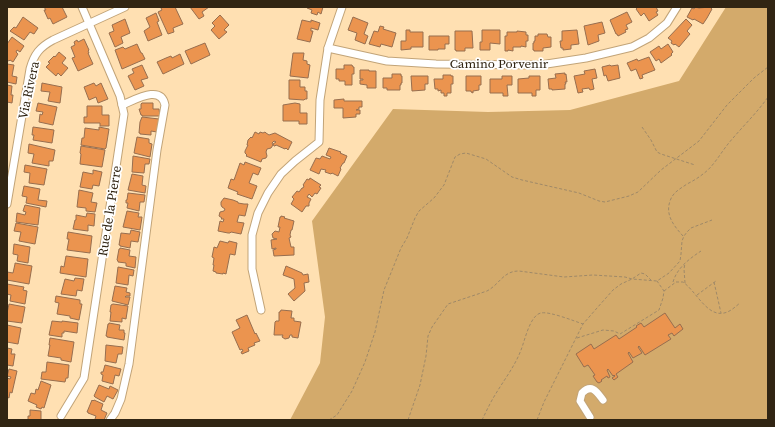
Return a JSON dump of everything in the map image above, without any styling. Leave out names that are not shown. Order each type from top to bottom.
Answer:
[{"type":"street","name":"Rue de la Pierre","points":[[61,416],[84,378],[124,114],[120,96],[82,7]]},
{"type":"street","name":"Via Rivera","points":[[7,204],[30,69],[37,52],[44,45],[125,7]]},
{"type":"street","points":[[261,310],[252,269],[252,235],[258,213],[281,174],[318,142],[320,100],[328,48],[342,7]]},
{"type":"street","name":"Camino Porvenir","points":[[328,48],[387,61],[436,64],[540,65],[586,58],[632,47],[649,38],[667,23],[677,7]]},
{"type":"street","points":[[110,420],[121,399],[129,364],[156,157],[165,106],[164,100],[156,94],[145,96],[122,105]]},
{"type":"street","points":[[590,417],[580,401],[582,393],[588,388],[592,389],[596,391],[603,400]]},
{"type":"path","points":[[329,420],[337,415],[352,391],[366,362],[375,332],[384,290],[415,218],[444,185],[455,157],[460,154],[466,154],[486,158],[512,176],[522,180],[579,193],[599,201],[605,202],[629,196],[638,192],[661,170],[699,141],[727,105],[754,78],[768,67]]},
{"type":"path","points":[[684,236],[671,221],[668,209],[673,194],[678,189],[707,171],[768,97]]},
{"type":"path","points":[[642,127],[652,140],[657,152],[695,165]]},
{"type":"path","points":[[408,420],[420,385],[426,356],[428,336],[432,327],[448,304],[487,291],[507,273],[513,271],[564,277],[593,275],[657,281],[669,274],[680,261],[684,236],[687,232],[691,228],[712,220]]},
{"type":"path","points":[[673,284],[676,274],[685,263],[701,251]]},
{"type":"path","points":[[685,263],[685,284]]},
{"type":"path","points":[[537,420],[544,402],[583,324],[613,290],[621,284],[641,273],[645,274],[652,280]]},
{"type":"path","points":[[576,338],[604,330],[620,334],[659,310],[664,291],[657,281]]},
{"type":"path","points":[[664,291],[676,282],[683,282],[711,312],[721,314],[726,313],[740,303]]},
{"type":"path","points":[[696,295],[715,282],[721,314]]},
{"type":"path","points":[[482,420],[494,396],[520,355],[528,329],[536,315],[544,312],[583,324]]},
{"type":"shaded area","points":[[726,7],[768,7],[768,420],[290,420],[320,363],[325,317],[312,221],[393,109],[488,112],[570,110],[679,81]]},
{"type":"building","points":[[44,7],[62,7],[67,17],[53,24],[50,18],[48,19]]},
{"type":"building","points":[[164,7],[175,7],[183,24],[173,28],[174,32],[168,34],[158,12]]},
{"type":"building","points":[[190,7],[209,7],[202,12],[204,16],[199,19]]},
{"type":"building","points":[[307,7],[323,7],[321,14],[318,12],[317,15],[311,13],[312,10]]},
{"type":"building","points":[[638,7],[656,7],[658,11],[656,12],[658,15],[649,21],[644,13],[641,16],[636,9]]},
{"type":"building","points":[[695,7],[710,7],[712,9],[703,24],[687,17],[692,8],[694,9]]},
{"type":"building","points":[[627,12],[632,22],[626,25],[628,29],[625,30],[626,32],[618,36],[610,20]]},
{"type":"building","points":[[156,13],[159,21],[157,22],[162,35],[148,41],[144,31],[150,27],[146,18]]},
{"type":"building","points":[[220,15],[229,25],[224,30],[227,32],[219,39],[211,30],[215,26],[212,23]]},
{"type":"building","points":[[23,17],[38,28],[34,34],[30,32],[24,40],[10,31],[14,27],[16,28]]},
{"type":"building","points":[[353,17],[368,23],[364,34],[368,36],[365,44],[355,40],[357,33],[348,30]]},
{"type":"building","points":[[125,19],[130,33],[121,37],[123,43],[115,47],[109,33],[114,31],[112,25]]},
{"type":"building","points":[[686,19],[692,25],[687,31],[690,34],[679,47],[671,43],[672,41],[668,38]]},
{"type":"building","points":[[302,20],[311,22],[311,20],[320,23],[318,30],[311,28],[311,31],[313,31],[310,42],[297,39]]},
{"type":"building","points":[[602,22],[605,33],[598,35],[599,41],[588,45],[584,26]]},
{"type":"building","points":[[380,26],[384,27],[383,29],[396,33],[392,47],[381,44],[380,47],[369,44],[374,31],[378,32]]},
{"type":"building","points":[[406,30],[410,30],[410,32],[423,32],[423,47],[411,47],[411,49],[401,50],[401,41],[406,41]]},
{"type":"building","points":[[482,30],[500,30],[500,44],[490,43],[490,50],[480,50]]},
{"type":"building","points":[[577,30],[579,44],[571,45],[571,49],[563,50],[563,48],[561,48],[560,41],[562,41],[562,31]]},
{"type":"building","points":[[455,31],[472,31],[473,48],[465,48],[465,51],[456,51]]},
{"type":"building","points":[[507,32],[526,32],[526,35],[528,35],[526,47],[513,47],[513,51],[505,51],[505,36],[507,36]]},
{"type":"building","points":[[538,34],[547,34],[548,37],[551,37],[551,47],[543,48],[543,51],[533,50],[535,36],[538,36]]},
{"type":"building","points":[[429,36],[449,36],[449,44],[445,44],[445,49],[429,50]]},
{"type":"building","points":[[12,37],[24,46],[20,52],[17,50],[16,52],[18,54],[13,62],[7,60],[7,44]]},
{"type":"building","points":[[84,39],[93,64],[78,71],[72,58],[75,57],[71,47],[75,45],[74,42],[77,40],[78,42]]},
{"type":"building","points":[[205,43],[210,55],[191,64],[185,51]]},
{"type":"building","points":[[137,44],[145,59],[122,69],[115,50],[123,47],[125,49]]},
{"type":"building","points":[[668,44],[673,52],[671,54],[672,55],[661,63],[659,59],[656,61],[650,52],[659,46],[661,49]]},
{"type":"building","points":[[59,52],[66,58],[62,63],[68,68],[61,76],[58,73],[56,76],[46,67],[50,63],[48,62]]},
{"type":"building","points":[[293,53],[304,53],[303,60],[307,61],[307,64],[310,65],[308,78],[290,76]]},
{"type":"building","points":[[180,54],[184,64],[163,74],[157,62]]},
{"type":"building","points":[[649,57],[655,70],[642,75],[643,78],[640,79],[636,69],[631,71],[627,63],[637,59],[638,61]]},
{"type":"building","points":[[7,64],[14,65],[12,76],[17,77],[16,84],[7,82]]},
{"type":"building","points":[[142,65],[148,78],[141,80],[144,86],[135,90],[128,76],[134,73],[132,69]]},
{"type":"building","points":[[344,65],[352,65],[354,67],[354,74],[352,74],[352,85],[345,85],[345,81],[339,81],[339,79],[336,79],[336,69],[344,69]]},
{"type":"building","points":[[618,65],[620,78],[608,81],[606,75],[604,76],[602,67]]},
{"type":"building","points":[[595,69],[597,78],[592,79],[594,89],[582,89],[583,92],[578,93],[574,76],[585,74],[584,71]]},
{"type":"building","points":[[360,70],[376,71],[376,88],[367,88],[367,85],[360,84],[360,80],[363,79],[360,79]]},
{"type":"building","points":[[565,73],[567,82],[565,82],[565,89],[549,89],[548,79],[556,78],[555,74]]},
{"type":"building","points":[[392,74],[401,74],[402,76],[400,90],[387,90],[387,88],[383,88],[383,78],[392,78]]},
{"type":"building","points":[[443,75],[453,76],[451,93],[447,93],[447,96],[444,96],[444,93],[441,93],[441,90],[438,91],[438,89],[435,89],[434,79],[443,79]]},
{"type":"building","points":[[411,76],[428,76],[428,84],[425,84],[425,90],[412,91]]},
{"type":"building","points":[[466,76],[481,76],[481,85],[479,85],[479,90],[473,91],[473,93],[471,91],[466,91]]},
{"type":"building","points":[[502,76],[512,76],[512,85],[507,85],[508,96],[503,96],[503,93],[490,93],[490,79],[502,79]]},
{"type":"building","points":[[529,76],[540,76],[540,90],[536,90],[536,96],[532,96],[532,93],[518,93],[518,79],[529,78]]},
{"type":"building","points":[[289,80],[300,80],[300,87],[305,87],[305,91],[307,91],[307,99],[289,99]]},
{"type":"building","points":[[42,83],[62,87],[60,103],[48,101],[50,92],[41,91]]},
{"type":"building","points":[[94,83],[96,86],[101,83],[108,99],[98,103],[96,97],[89,100],[84,87]]},
{"type":"building","points":[[7,85],[12,86],[12,103],[7,102]]},
{"type":"building","points":[[344,99],[344,101],[362,101],[362,107],[359,107],[359,109],[356,110],[360,110],[360,114],[356,114],[356,117],[343,118],[343,108],[334,108],[334,100]]},
{"type":"building","points":[[38,103],[57,107],[53,125],[39,122],[40,114],[42,115],[43,112],[36,111]]},
{"type":"building","points":[[142,103],[153,103],[153,109],[159,109],[160,116],[142,116],[139,109],[141,109]]},
{"type":"building","points":[[295,103],[300,104],[300,113],[307,113],[307,124],[299,124],[299,121],[283,121],[283,105]]},
{"type":"building","points":[[87,106],[102,106],[102,115],[109,115],[109,126],[100,126],[100,123],[84,123],[84,117],[87,117]]},
{"type":"building","points":[[142,117],[159,119],[157,132],[151,131],[151,135],[139,133]]},
{"type":"building","points":[[33,127],[54,130],[52,143],[33,140]]},
{"type":"building","points":[[99,127],[109,129],[105,149],[81,145],[82,138],[84,138],[85,128],[99,130]]},
{"type":"building","points":[[255,132],[259,134],[260,132],[265,132],[269,135],[275,133],[292,142],[288,150],[276,145],[274,146],[273,144],[276,142],[274,141],[271,148],[267,149],[266,158],[262,159],[261,162],[246,156],[247,155],[245,153],[248,140],[251,137],[252,138]]},
{"type":"building","points":[[137,137],[149,139],[149,143],[152,144],[150,157],[134,153]]},
{"type":"building","points":[[29,144],[55,150],[53,161],[49,161],[49,166],[32,163],[34,154],[28,153]]},
{"type":"building","points":[[81,146],[105,150],[102,167],[80,164]]},
{"type":"building","points":[[329,148],[341,152],[340,153],[347,156],[340,168],[341,169],[338,176],[325,172],[326,170],[321,169],[319,174],[310,170],[316,158],[320,159],[322,156],[330,159],[331,157],[326,155]]},
{"type":"building","points":[[133,156],[150,159],[149,164],[145,164],[144,173],[132,172]]},
{"type":"building","points":[[245,162],[261,168],[258,175],[253,173],[249,183],[257,186],[252,199],[237,194],[238,192],[228,188],[231,179],[234,180],[240,163],[244,165]]},
{"type":"building","points":[[25,165],[47,169],[44,185],[29,183],[30,173],[24,172]]},
{"type":"building","points":[[93,170],[102,172],[99,186],[93,185],[92,189],[80,187],[83,172],[93,174]]},
{"type":"building","points":[[132,174],[143,176],[142,185],[146,186],[145,193],[128,190]]},
{"type":"building","points":[[310,178],[321,185],[319,187],[321,188],[317,194],[315,193],[312,197],[309,194],[307,197],[311,199],[309,206],[306,206],[302,212],[291,204],[294,199],[292,197],[297,191],[299,192],[303,188],[303,185],[307,179],[309,180]]},
{"type":"building","points":[[24,186],[40,189],[38,200],[47,201],[46,207],[26,203],[27,197],[22,196]]},
{"type":"building","points":[[79,190],[93,193],[91,202],[97,203],[95,212],[86,211],[86,208],[77,207]]},
{"type":"building","points":[[128,193],[145,195],[144,202],[140,202],[139,211],[127,208],[128,203],[126,203],[126,200]]},
{"type":"building","points":[[224,198],[238,203],[248,204],[245,216],[239,215],[237,222],[244,223],[241,234],[218,231],[220,221],[223,222],[224,219],[221,219],[222,218],[219,216],[220,212],[224,211],[225,209],[221,205]]},
{"type":"building","points":[[25,205],[40,208],[38,225],[16,222],[17,213],[25,215],[26,212],[23,211]]},
{"type":"building","points":[[127,211],[139,213],[138,217],[142,217],[140,230],[123,227]]},
{"type":"building","points":[[87,213],[95,214],[94,226],[88,225],[88,231],[73,229],[76,215],[86,217]]},
{"type":"building","points":[[281,216],[294,221],[290,235],[291,237],[289,238],[291,247],[294,247],[294,255],[274,256],[273,250],[276,248],[272,249],[271,240],[277,239],[273,238],[272,234],[275,231],[279,232],[280,227],[278,227]]},
{"type":"building","points":[[16,223],[38,227],[35,244],[19,241],[21,232],[14,231]]},
{"type":"building","points":[[131,230],[140,232],[138,242],[131,241],[130,248],[120,246],[121,233],[130,234]]},
{"type":"building","points":[[68,232],[92,236],[90,253],[67,250],[69,239],[67,239]]},
{"type":"building","points":[[220,241],[237,243],[235,255],[230,254],[226,274],[216,273],[213,271],[214,258],[212,257],[214,247],[217,248]]},
{"type":"building","points":[[14,244],[30,247],[28,263],[17,261],[18,255],[13,254]]},
{"type":"building","points":[[120,248],[130,250],[129,256],[136,257],[135,268],[126,266],[126,263],[118,262],[117,260]]},
{"type":"building","points":[[66,256],[88,259],[86,277],[60,273],[61,266],[64,267]]},
{"type":"building","points":[[15,263],[32,266],[29,284],[7,280],[7,272],[13,273]]},
{"type":"building","points":[[286,266],[302,273],[303,275],[308,274],[309,282],[304,283],[305,291],[294,301],[288,294],[295,288],[294,279],[283,275]]},
{"type":"building","points":[[118,267],[134,270],[133,276],[129,275],[128,285],[116,283]]},
{"type":"building","points":[[75,278],[84,279],[82,291],[77,290],[76,296],[61,294],[65,279],[74,281]]},
{"type":"building","points":[[7,284],[24,287],[23,290],[27,291],[25,304],[10,301],[11,295],[7,294]]},
{"type":"building","points":[[115,286],[127,288],[126,292],[130,293],[130,296],[125,297],[130,297],[128,305],[112,301]]},
{"type":"building","points":[[56,296],[80,300],[80,304],[82,304],[79,320],[70,318],[70,316],[57,314],[59,303],[55,302]]},
{"type":"building","points":[[9,304],[25,307],[22,323],[7,321]]},
{"type":"building","points":[[111,305],[128,306],[126,319],[122,318],[122,322],[110,321]]},
{"type":"building","points":[[281,310],[292,311],[291,318],[294,318],[294,321],[301,322],[298,338],[290,335],[289,338],[285,339],[282,337],[283,335],[274,335],[275,322],[279,321],[279,312]]},
{"type":"building","points":[[665,313],[675,328],[680,324],[683,329],[674,336],[672,333],[668,335],[671,339],[645,355],[639,346],[638,347],[642,353],[633,358],[629,352],[628,353],[633,362],[616,374],[618,377],[614,380],[612,378],[615,376],[613,376],[608,369],[607,370],[610,377],[608,378],[607,376],[599,383],[597,382],[593,376],[595,375],[588,365],[584,367],[576,354],[591,344],[594,349],[616,335],[619,339],[641,323],[644,327]]},
{"type":"building","points":[[247,315],[255,334],[256,333],[260,341],[254,343],[255,345],[248,348],[249,351],[242,354],[241,352],[243,351],[242,349],[240,350],[232,332],[240,328],[236,320]]},
{"type":"building","points":[[52,321],[78,323],[77,333],[64,331],[64,333],[62,333],[62,337],[49,335]]},
{"type":"building","points":[[109,323],[120,325],[119,330],[124,330],[125,333],[124,340],[106,336]]},
{"type":"building","points":[[7,325],[21,328],[18,344],[7,342]]},
{"type":"building","points":[[50,338],[74,342],[71,362],[61,360],[61,358],[48,356]]},
{"type":"building","points":[[106,345],[123,347],[122,354],[118,354],[116,363],[105,361]]},
{"type":"building","points":[[7,348],[12,349],[11,354],[15,354],[13,366],[7,365]]},
{"type":"building","points":[[47,362],[69,365],[68,378],[66,378],[65,382],[41,379],[42,372],[46,372]]},
{"type":"building","points":[[105,365],[121,369],[119,376],[115,375],[113,384],[102,381],[103,375],[101,372],[103,372]]},
{"type":"building","points":[[9,369],[17,371],[12,393],[10,392],[9,398],[7,397],[7,378],[10,379],[11,377],[7,376]]},
{"type":"building","points":[[41,381],[51,385],[44,408],[42,407],[41,409],[36,407],[37,405],[28,401],[31,393],[35,394],[36,389],[38,390]]},
{"type":"building","points":[[99,385],[109,389],[110,386],[118,390],[113,399],[107,396],[104,402],[94,396]]},
{"type":"building","points":[[92,400],[103,404],[101,410],[107,413],[104,420],[96,420],[96,416],[87,412]]},
{"type":"building","points":[[30,410],[41,411],[41,420],[28,420]]}]
